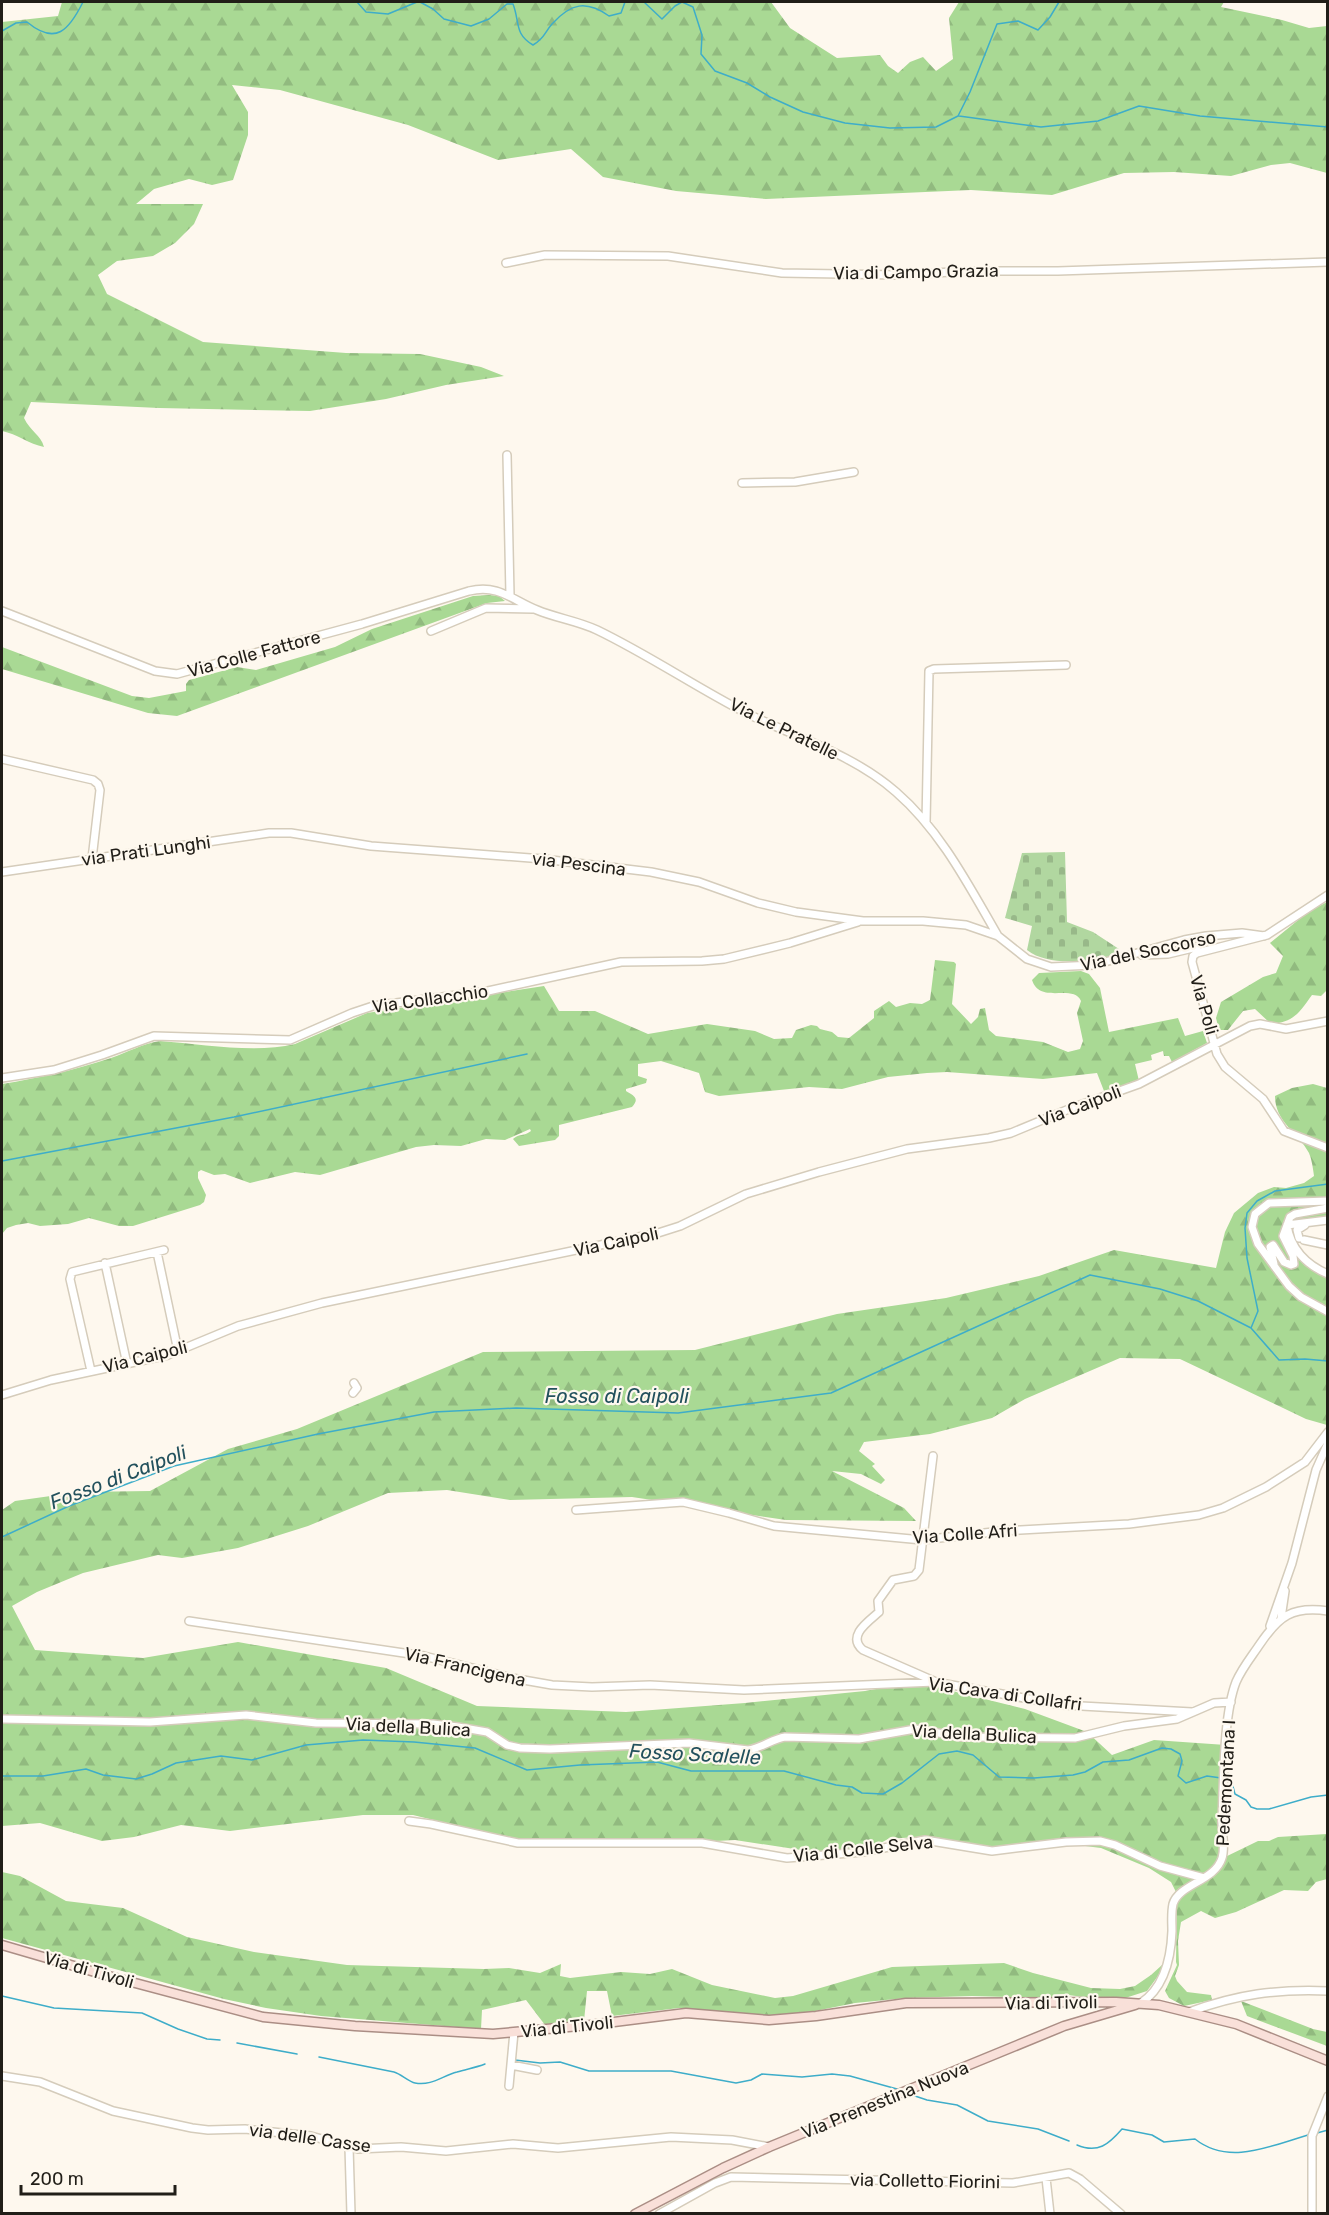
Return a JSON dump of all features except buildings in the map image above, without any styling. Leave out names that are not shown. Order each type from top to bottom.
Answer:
[{"type":"main road","name":"Via di Tivoli","points":[[2,1945],[263,2017],[355,2026],[475,2034],[580,2026],[689,2013],[770,2020],[911,2003],[1078,2001],[1141,2003],[1159,2005],[1255,2030],[1328,2061]]},
{"type":"main road","name":"Via Prenestina Nuova","points":[[635,2214],[706,2176],[769,2147],[1064,2026],[1141,2003]]},
{"type":"street","name":"Via di Campo Grazia","points":[[506,263],[545,255],[668,256],[782,273],[908,274],[1328,262]]},
{"type":"street","points":[[507,454],[510,595]]},
{"type":"street","points":[[742,483],[795,482],[854,472]]},
{"type":"street","name":"Via Colle Fattore","points":[[2,611],[155,671],[177,674],[362,624],[471,590],[490,590],[510,595]]},
{"type":"street","name":"Via Le Pratelle","points":[[510,595],[535,609],[595,629],[748,713],[842,757],[891,787],[926,823],[963,876],[998,936]]},
{"type":"street","points":[[430,631],[486,608],[535,609]]},
{"type":"street","points":[[926,823],[929,671],[1066,664]]},
{"type":"street","points":[[2,759],[93,780],[98,784],[100,790],[92,859]]},
{"type":"street","name":"via Prati Lunghi","points":[[2,872],[269,833],[291,833]]},
{"type":"street","name":"via Pescina","points":[[291,833],[388,848],[536,859],[657,873],[699,882],[773,907],[863,921]]},
{"type":"street","name":"Via Poli","points":[[1328,895],[1263,936],[1198,952],[1193,956],[1192,962],[1217,1056],[1222,1064],[1259,1094],[1283,1129],[1328,1148]]},
{"type":"street","name":"Via del Soccorso","points":[[863,921],[916,921],[961,925],[998,936],[1024,957],[1048,967],[1085,967],[1199,937],[1237,933],[1263,936]]},
{"type":"street","name":"Via Collacchio","points":[[2,1078],[41,1072],[80,1062],[149,1036],[288,1040],[373,1006],[488,991],[621,962],[707,961],[728,958],[790,943],[863,921]]},
{"type":"street","points":[[1133,955],[1167,954],[1193,948],[1198,952]]},
{"type":"street","name":"Via Caipoli","points":[[2,1395],[45,1382],[178,1351],[238,1326],[322,1303],[658,1233],[680,1226],[752,1192],[898,1151],[1005,1135],[1139,1084],[1254,1024],[1286,1029],[1328,1021]]},
{"type":"street","points":[[1328,1200],[1273,1202],[1258,1210],[1252,1220],[1252,1231],[1258,1244],[1294,1292],[1328,1312]]},
{"type":"street","points":[[1274,1266],[1270,1247],[1274,1245],[1284,1262],[1294,1264],[1293,1256],[1283,1236],[1288,1218],[1293,1214],[1328,1208]]},
{"type":"street","points":[[1287,1225],[1324,1220]]},
{"type":"street","points":[[1324,1220],[1319,1224],[1300,1227],[1297,1232],[1301,1239],[1328,1245]]},
{"type":"street","points":[[1287,1225],[1293,1245],[1299,1253],[1314,1267],[1328,1274]]},
{"type":"street","points":[[91,1371],[70,1279],[72,1272],[105,1263],[160,1251],[178,1351]]},
{"type":"street","points":[[105,1263],[127,1364]]},
{"type":"street","points":[[353,1393],[357,1388],[354,1383]]},
{"type":"street","name":"Via Colle Afri","points":[[576,1510],[681,1502],[774,1526],[922,1540],[1002,1531],[1129,1524],[1207,1514],[1266,1487],[1305,1462],[1328,1432]]},
{"type":"street","points":[[1278,1615],[1316,1470],[1328,1443]]},
{"type":"street","points":[[933,1456],[918,1572],[912,1577],[898,1578],[892,1582],[878,1601],[879,1612],[861,1628],[857,1640],[863,1650],[935,1682]]},
{"type":"street","points":[[1278,1615],[1284,1601],[1287,1580]]},
{"type":"street","points":[[1284,1601],[1298,1611]]},
{"type":"street","points":[[1278,1615],[1298,1611],[1328,1611]]},
{"type":"street","name":"Pedemontana I","points":[[1141,2003],[1154,1991],[1168,1966],[1175,1899],[1215,1869],[1222,1859],[1223,1803],[1231,1702],[1240,1674],[1278,1615]]},
{"type":"street","name":"Via Francigena","points":[[189,1621],[430,1657],[512,1678],[548,1684],[592,1687],[650,1685],[744,1690]]},
{"type":"street","name":"Via Cava di Collafri","points":[[744,1690],[935,1682],[1070,1705],[1195,1712]]},
{"type":"street","name":"Via della Bulica","points":[[2,1719],[150,1722],[246,1715],[316,1723],[433,1724],[458,1727],[484,1731],[507,1745],[520,1748],[550,1749],[689,1743],[748,1750],[785,1737],[859,1739],[913,1729],[962,1737],[1075,1738],[1124,1726],[1172,1720],[1217,1702],[1231,1702]]},
{"type":"street","name":"Via di Colle Selva","points":[[409,1821],[518,1843],[702,1843],[787,1857],[868,1852],[925,1840],[992,1851],[1066,1842],[1100,1841],[1115,1845],[1160,1866],[1204,1878]]},
{"type":"street","points":[[1188,2013],[1223,2000],[1269,1991],[1296,1989],[1328,1991]]},
{"type":"street","points":[[509,2086],[514,2032]]},
{"type":"street","points":[[511,2065],[537,2070]]},
{"type":"street","name":"via delle Casse","points":[[2,2076],[40,2082],[113,2111],[192,2128],[245,2129],[311,2136],[349,2147],[401,2147],[446,2151],[513,2144],[558,2148],[667,2137],[728,2140],[769,2147]]},
{"type":"street","points":[[1312,2214],[1312,2136],[1328,2096]]},
{"type":"street","points":[[349,2147],[351,2214]]},
{"type":"street","name":"via Colletto Fiorini","points":[[659,2214],[727,2178],[741,2176],[1013,2183],[1066,2174],[1074,2175],[1121,2214]]},
{"type":"street","points":[[1046,2178],[1050,2214]]},
{"type":"green space","points":[[62,2],[771,2],[790,28],[837,58],[880,55],[888,66],[898,73],[910,62],[923,57],[936,71],[953,59],[949,18],[959,2],[1224,2],[1221,7],[1309,28],[1327,26],[1327,173],[1290,163],[1271,165],[1231,176],[1174,172],[1124,173],[1052,195],[971,190],[766,199],[676,191],[603,177],[571,149],[498,160],[408,125],[280,90],[232,85],[248,112],[248,135],[233,180],[212,185],[189,179],[154,189],[136,204],[203,204],[194,224],[175,243],[153,256],[117,261],[98,275],[107,294],[203,342],[346,353],[420,354],[481,367],[504,376],[310,411],[159,408],[31,402],[24,418],[44,447],[2,431],[2,22],[58,16]]},
{"type":"green space","points":[[473,596],[499,596],[505,601],[487,603],[177,716],[148,713],[2,669],[2,647],[132,696],[149,698],[186,691],[186,684],[189,680],[237,667],[256,670],[335,647],[372,629]]},
{"type":"green space","points":[[1065,852],[1067,922],[1093,932],[1119,949],[1116,956],[1058,961],[1036,956],[1027,950],[1032,926],[1005,918],[1022,853]]},
{"type":"green space","points":[[1327,902],[1327,990],[1321,996],[1312,995],[1291,1019],[1271,1024],[1255,1009],[1243,1011],[1228,1030],[1219,1030],[1216,1018],[1221,1002],[1263,977],[1276,973],[1283,956],[1270,943],[1308,912]]},
{"type":"green space","points":[[935,960],[956,964],[952,1004],[971,1024],[978,1017],[980,1009],[985,1008],[989,1030],[996,1036],[1043,1042],[1068,1052],[1080,1049],[1083,1041],[1077,1013],[1081,1001],[1077,996],[1071,994],[1042,991],[1032,980],[1039,973],[1081,971],[1089,974],[1100,988],[1109,1032],[1178,1018],[1185,1036],[1203,1031],[1207,1043],[1172,1062],[1169,1056],[1164,1056],[1163,1051],[1151,1055],[1152,1060],[1135,1064],[1139,1081],[1104,1091],[1097,1073],[1043,1079],[947,1072],[888,1077],[842,1089],[809,1087],[719,1096],[705,1092],[699,1073],[661,1061],[638,1064],[638,1076],[647,1079],[646,1083],[626,1089],[636,1099],[632,1107],[559,1125],[559,1136],[555,1140],[519,1146],[513,1139],[529,1133],[530,1129],[505,1140],[486,1139],[461,1146],[416,1147],[320,1175],[295,1172],[250,1183],[225,1174],[214,1175],[201,1170],[198,1172],[198,1178],[206,1195],[204,1202],[200,1205],[133,1226],[119,1226],[89,1218],[68,1224],[16,1225],[7,1228],[2,1234],[2,1084],[84,1066],[160,1041],[246,1048],[279,1047],[295,1044],[367,1013],[544,986],[559,1011],[595,1011],[648,1034],[707,1024],[755,1031],[774,1039],[792,1038],[796,1030],[811,1025],[832,1032],[838,1037],[849,1038],[874,1018],[874,1011],[889,1001],[896,1007],[910,1003],[922,1004],[930,1000]]},
{"type":"green space","points":[[1313,1084],[1327,1088],[1327,1217],[1287,1226],[1293,1245],[1327,1274],[1327,1425],[1306,1419],[1180,1359],[1120,1358],[1025,1399],[992,1418],[930,1434],[864,1442],[859,1451],[875,1464],[872,1466],[885,1480],[881,1484],[861,1474],[832,1471],[904,1508],[916,1521],[786,1520],[632,1497],[510,1500],[447,1490],[388,1493],[308,1526],[238,1548],[182,1558],[158,1555],[83,1573],[37,1592],[12,1606],[35,1650],[143,1658],[238,1642],[386,1668],[477,1706],[626,1712],[865,1691],[916,1682],[1025,1709],[1087,1732],[1112,1755],[1154,1740],[1226,1745],[1221,1859],[1258,1841],[1269,1841],[1278,1837],[1327,1834],[1327,1879],[1316,1882],[1308,1891],[1284,1890],[1236,1912],[1215,1918],[1201,1911],[1181,1922],[1178,1941],[1179,1965],[1175,1976],[1187,1992],[1211,1995],[1212,2000],[1184,2006],[1169,1998],[1165,1991],[1177,1965],[1177,1894],[1171,1882],[1149,1868],[1101,1848],[1077,1845],[1004,1851],[930,1836],[888,1839],[853,1858],[735,1840],[648,1848],[486,1837],[454,1825],[413,1815],[363,1815],[230,1831],[181,1825],[134,1837],[102,1841],[40,1823],[2,1826],[2,1510],[15,1501],[79,1492],[150,1491],[228,1449],[297,1429],[483,1352],[695,1350],[837,1314],[946,1298],[1039,1276],[1114,1250],[1216,1268],[1225,1232],[1234,1213],[1258,1193],[1274,1187],[1286,1188],[1304,1183],[1314,1176],[1309,1153],[1283,1120],[1276,1105],[1275,1096],[1292,1088]]},
{"type":"green space","points":[[2,1872],[20,1876],[66,1901],[123,1908],[187,1937],[254,1952],[347,1965],[509,1968],[540,1973],[561,1964],[560,1976],[570,1978],[621,1972],[650,1974],[672,1969],[712,1985],[775,1998],[793,1996],[892,1967],[1004,1963],[1091,1988],[1120,1989],[1135,1986],[1162,1965],[1166,1965],[1147,1991],[1119,2000],[1068,1995],[1049,1998],[972,1996],[906,1998],[855,2003],[795,2015],[765,2016],[679,2008],[612,2016],[607,1991],[587,1991],[584,2021],[545,2025],[526,2000],[482,2010],[481,2029],[321,2016],[266,2008],[224,1999],[2,1938]]},
{"type":"green space","points":[[1241,2001],[1313,2029],[1327,2032],[1327,2046],[1247,2016]]},
{"type":"waterway","points":[[2,31],[16,23],[27,22],[46,33],[61,32],[67,27],[83,2]]},
{"type":"waterway","points":[[357,2],[366,12],[388,14],[417,2]]},
{"type":"waterway","points":[[420,2],[433,9],[444,19],[471,26],[489,19],[507,4],[513,4],[520,32],[533,45],[542,38],[559,17],[572,8],[586,6],[609,16],[621,13],[625,2]]},
{"type":"waterway","points":[[644,2],[662,19],[682,2],[693,7],[702,35],[701,54],[715,71],[747,83],[770,97],[803,112],[845,123],[890,128],[936,127],[958,116],[997,24],[1018,21],[1038,30],[1050,17],[1059,2]]},
{"type":"waterway","points":[[959,116],[1041,127],[1098,121],[1139,106],[1200,116],[1328,127]]},
{"type":"waterway","points":[[2,1161],[234,1117],[527,1054]]},
{"type":"waterway","name":"Fosso di Caipoli","points":[[2,1537],[69,1506],[174,1466],[318,1434],[434,1412],[516,1408],[678,1413],[831,1393],[1090,1275],[1160,1289],[1198,1301],[1251,1328],[1258,1311],[1247,1258],[1245,1228],[1247,1213],[1257,1201],[1275,1191],[1328,1184]]},
{"type":"waterway","name":"Fosso di Caipoli","points":[[1251,1328],[1279,1360],[1328,1361]]},
{"type":"waterway","name":"Fosso Scalelle","points":[[2,1776],[43,1776],[86,1769],[103,1775],[136,1779],[176,1763],[221,1756],[252,1760],[306,1745],[363,1740],[475,1748],[527,1770],[657,1762],[691,1771],[784,1771],[852,1787],[862,1793],[883,1794],[902,1783],[939,1754],[957,1751],[973,1755],[999,1777],[1034,1778],[1073,1775],[1085,1772],[1103,1762],[1129,1760],[1162,1748],[1171,1749],[1180,1754],[1182,1761],[1178,1776],[1186,1783],[1207,1776],[1221,1778]]},
{"type":"waterway","name":"Fosso Scalelle","points":[[1225,1780],[1232,1783],[1235,1794],[1257,1809],[1269,1809],[1311,1797],[1328,1795]]},
{"type":"waterway","points":[[2,1996],[54,2008],[142,2013],[178,2029],[207,2039],[220,2040]]},
{"type":"waterway","points":[[237,2043],[297,2054]]},
{"type":"waterway","points":[[319,2057],[394,2072],[421,2084],[485,2064]]},
{"type":"waterway","points":[[515,2060],[540,2063],[560,2062],[589,2071],[671,2071],[736,2083],[751,2080],[762,2074],[802,2077],[832,2074],[850,2076],[897,2089]]},
{"type":"waterway","points":[[909,2094],[927,2100],[957,2105],[988,2121],[1038,2129],[1069,2141]]},
{"type":"waterway","points":[[1077,2145],[1084,2148],[1097,2148],[1108,2143],[1122,2129],[1152,2135],[1164,2142],[1195,2139],[1208,2147],[1236,2152],[1265,2148],[1308,2135]]},
{"type":"waterway","points":[[1317,2133],[1328,2130]]}]
